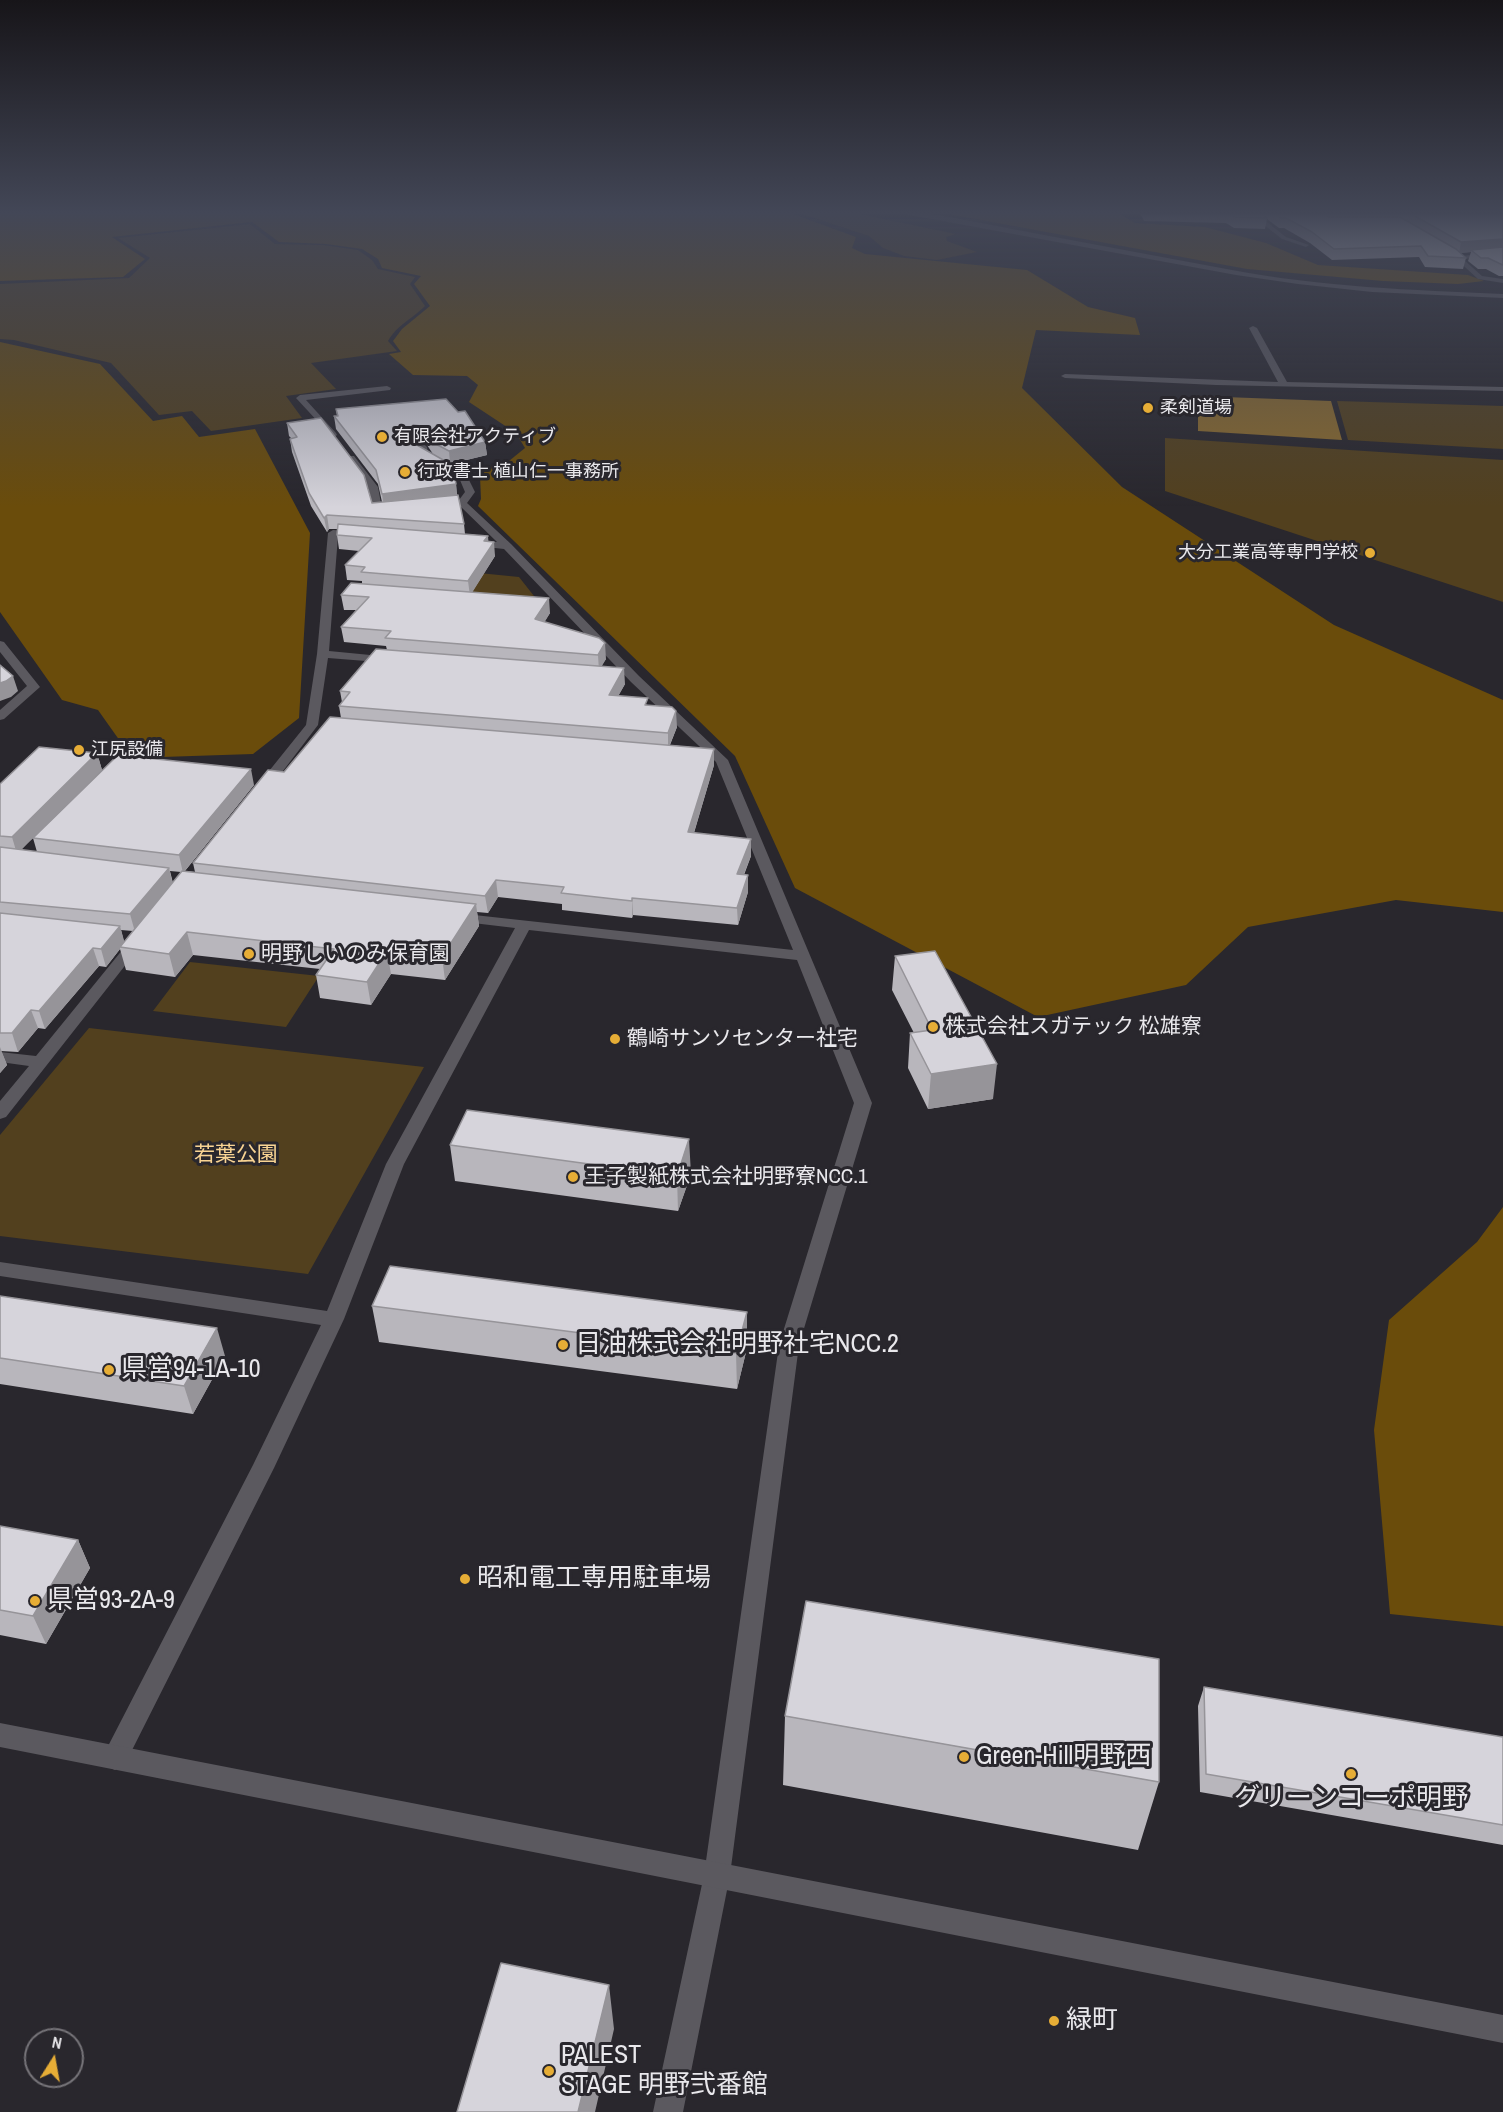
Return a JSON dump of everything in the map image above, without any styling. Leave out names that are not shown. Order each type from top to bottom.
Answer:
[{"type":"street","points":[[1253,328],[1283,383]]},
{"type":"street","points":[[1065,376],[1503,388]]},
{"type":"street","points":[[338,441],[300,398],[387,388]]},
{"type":"street","points":[[418,442],[429,461],[458,474],[469,484],[470,492],[462,502],[430,506]]},
{"type":"street","points":[[345,450],[373,487],[378,513],[399,510]]},
{"type":"street","points":[[462,502],[507,546],[560,608],[722,760],[863,1103],[789,1345],[717,1875],[668,2112]]},
{"type":"street","points":[[254,798],[318,726],[323,654],[335,590],[333,533],[379,536]]},
{"type":"street","points":[[460,542],[507,546]]},
{"type":"street","points":[[0,644],[34,687],[0,716]]},
{"type":"street","points":[[323,654],[404,661]]},
{"type":"street","points":[[612,677],[635,679]]},
{"type":"street","points":[[698,758],[722,760]]},
{"type":"street","points":[[442,915],[802,956]]},
{"type":"street","points":[[115,1758],[263,1468],[334,1319],[394,1164],[524,925]]},
{"type":"street","points":[[0,1113],[143,935],[116,937]]},
{"type":"street","points":[[0,1057],[41,1062]]},
{"type":"street","points":[[0,1269],[334,1319]]},
{"type":"street","points":[[0,1735],[1503,2029]]},
{"type":"green space","points":[[0,310],[421,310],[400,326],[388,341],[397,351],[311,363],[336,389],[286,396],[302,418],[211,431],[192,411],[159,415],[111,363],[14,340],[0,339]]},
{"type":"green space","points":[[1337,401],[1503,406],[1503,449],[1348,440]]},
{"type":"green space","points":[[1165,438],[1503,460],[1503,602],[1165,491]]},
{"type":"green space","points":[[479,573],[519,577],[534,596],[530,603],[461,596]]},
{"type":"green space","points":[[190,962],[319,976],[286,1027],[153,1011]]},
{"type":"green space","name":"若葉公園","points":[[89,1028],[424,1067],[308,1274],[0,1236],[0,1135]]},
{"type":"shaded area","points":[[426,310],[1099,310],[1135,318],[1140,335],[1036,330],[1022,388],[1122,487],[1334,625],[1503,700],[1503,912],[1396,900],[1248,927],[1186,985],[1038,1017],[795,888],[735,756],[478,506],[481,499],[480,476],[493,465],[509,461],[525,448],[516,433],[469,402],[478,385],[467,376],[413,375],[389,354],[401,352],[393,341],[402,329]]},
{"type":"shaded area","points":[[0,342],[100,364],[153,421],[182,416],[199,437],[255,429],[310,533],[299,718],[253,754],[132,758],[98,710],[62,700],[0,612]]},
{"type":"shaded area","points":[[1198,396],[1331,401],[1342,440],[1198,431]]},
{"type":"shaded area","points":[[1503,1207],[1503,1626],[1390,1614],[1374,1430],[1389,1320],[1477,1242]]},
{"type":"building","points":[[446,399],[458,412],[465,411],[485,442],[449,451],[432,442],[421,426],[413,425],[411,430],[417,445],[452,465],[456,484],[382,494],[376,470],[334,416],[338,416],[336,409]]},
{"type":"building","points":[[321,418],[364,475],[372,503],[458,495],[464,524],[327,515],[324,518],[309,493],[290,439],[297,437],[287,423]]},
{"type":"building","points":[[338,524],[488,536],[484,541],[494,542],[468,581],[361,572],[365,567],[345,565],[372,538],[337,535]]},
{"type":"building","points":[[351,583],[549,598],[535,619],[599,638],[605,643],[598,655],[385,638],[391,631],[341,627],[369,597],[341,595]]},
{"type":"building","points":[[376,649],[624,668],[609,695],[648,698],[645,705],[672,707],[676,711],[668,733],[339,706],[350,692],[340,691]]},
{"type":"building","points":[[0,665],[13,676],[0,683]]},
{"type":"building","points":[[330,717],[714,749],[688,832],[751,839],[737,874],[748,875],[737,908],[632,898],[632,901],[561,893],[564,887],[496,880],[485,896],[193,863],[268,770],[284,772]]},
{"type":"building","points":[[39,747],[97,753],[12,837],[0,836],[0,784]]},
{"type":"building","points":[[118,755],[251,769],[179,855],[33,838]]},
{"type":"building","points":[[0,847],[169,868],[130,914],[0,902]]},
{"type":"building","points":[[182,871],[476,904],[442,957],[387,951],[367,982],[316,975],[334,949],[187,932],[169,954],[120,947]]},
{"type":"building","points":[[0,913],[120,926],[101,949],[93,948],[39,1011],[31,1010],[12,1033],[0,1033]]},
{"type":"building","points":[[935,951],[997,1064],[931,1074],[910,1033],[932,1030],[895,956]]},
{"type":"building","points":[[467,1110],[689,1139],[677,1176],[450,1145]]},
{"type":"building","points":[[390,1266],[747,1312],[736,1353],[372,1306]]},
{"type":"building","points":[[0,1296],[217,1328],[184,1386],[0,1358]]},
{"type":"building","points":[[0,1526],[78,1540],[33,1616],[0,1610]]},
{"type":"building","points":[[806,1601],[1159,1659],[1159,1782],[785,1716]]},
{"type":"building","name":"グリーンコーポ明野","points":[[1204,1687],[1503,1737],[1503,1825],[1206,1774]]},
{"type":"building","points":[[501,1963],[609,1985],[578,2112],[457,2112]]},
{"type":"place","name":"柔剣道場","points":[[1148,408]]},
{"type":"place","name":"有限会社アクティブ","points":[[382,437]]},
{"type":"place","name":"行政書士 植山仁一事務所","points":[[405,472]]},
{"type":"place","name":"大分工業高等専門学校","points":[[1370,553]]},
{"type":"place","name":"江尻設備","points":[[79,750]]},
{"type":"place","name":"明野しいのみ保育園","points":[[249,954]]},
{"type":"place","name":"株式会社スガテック 松雄寮","points":[[933,1027]]},
{"type":"place","name":"鶴崎サンソセンター社宅","points":[[615,1039]]},
{"type":"place","name":"王子製紙株式会社明野寮NCC.1","points":[[573,1177]]},
{"type":"place","name":"日油株式会社明野社宅NCC.2","points":[[563,1345]]},
{"type":"place","name":"県営94-1A-10","points":[[109,1370]]},
{"type":"place","name":"昭和電工専用駐車場","points":[[465,1579]]},
{"type":"place","name":"県営93-2A-9","points":[[35,1601]]},
{"type":"place","name":"Green-Hill明野西","points":[[964,1757]]},
{"type":"place","name":"グリーンコーポ明野","points":[[1351,1774]]},
{"type":"place","name":"緑町","points":[[1054,2021]]},
{"type":"place","name":"PALEST STAGE 明野弐番館","points":[[549,2071]]}]
